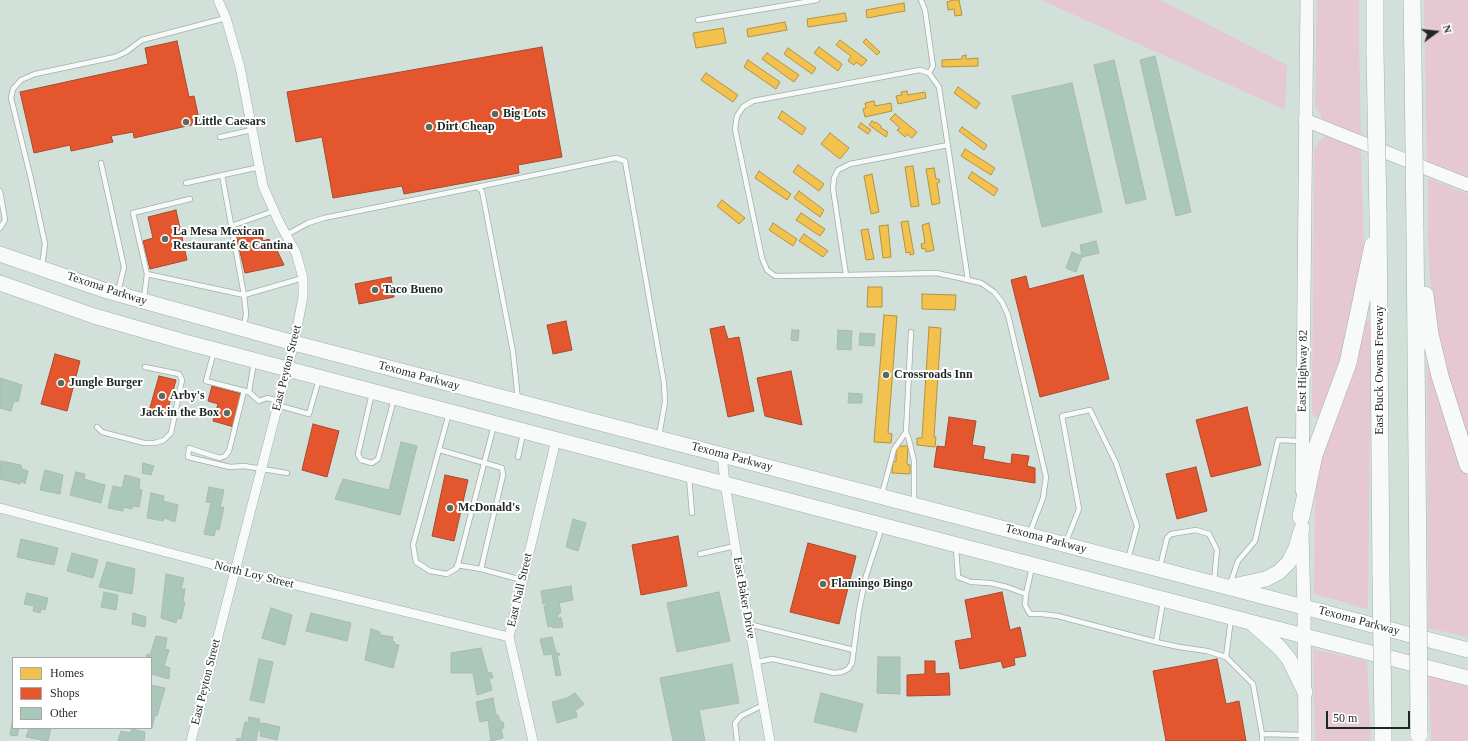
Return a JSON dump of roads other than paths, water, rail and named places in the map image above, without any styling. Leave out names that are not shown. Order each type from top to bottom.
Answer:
[{"type":"highway","name":"East Buck Owens Freeway","points":[[1375,0],[1379,221],[1383,733]]},
{"type":"highway","points":[[1412,0],[1416,254],[1419,738]]},
{"type":"highway","points":[[1302,522],[1314,455],[1348,363],[1371,250],[1379,221]]},
{"type":"highway","points":[[1416,254],[1424,285],[1430,334],[1440,376],[1468,465]]},
{"type":"main road","name":"East Highway 82","points":[[1305,738],[1302,441],[1307,0]]},
{"type":"main road","points":[[1305,120],[1468,185]]},
{"type":"main road","name":"Texoma Parkway","points":[[0,254],[118,294],[294,343],[1468,650]]},
{"type":"main road","points":[[0,283],[94,316],[214,350],[1468,678]]},
{"type":"main road","points":[[1230,587],[1266,579],[1279,572],[1289,562],[1296,548],[1302,522]]},
{"type":"main road","points":[[1250,622],[1268,636],[1289,659],[1305,692]]},
{"type":"street","name":"East Peyton Street","points":[[191,741],[234,570],[294,343],[303,297],[303,278],[296,253],[274,212],[263,186],[240,67],[226,18],[218,0]]},
{"type":"street","name":"East Nall Street","points":[[532,741],[509,637],[556,440]]},
{"type":"street","name":"East Baker Drive","points":[[722,454],[725,484],[748,624],[770,741]]},
{"type":"street","name":"North Loy Street","points":[[0,508],[234,570],[509,637]]},
{"type":"lane","points":[[698,20],[817,0]]},
{"type":"lane","points":[[922,0],[925,10],[933,66],[929,73]]},
{"type":"lane","points":[[42,268],[45,244],[12,98],[13,89],[21,80],[35,74],[115,57],[126,52],[142,40],[226,18]]},
{"type":"lane","points":[[968,280],[939,87],[929,73],[920,70],[753,101],[743,107],[737,116],[735,129],[762,258],[767,270],[775,276],[936,273],[981,283],[994,292],[1008,315],[1046,477],[1043,498],[1029,534]]},
{"type":"lane","points":[[220,137],[252,130]]},
{"type":"lane","points":[[846,275],[833,189],[834,178],[838,170],[850,164],[948,145]]},
{"type":"lane","points":[[286,235],[308,223],[324,218],[477,188],[616,158],[625,161],[664,383],[665,402],[659,438]]},
{"type":"lane","points":[[102,164],[124,267],[118,294]]},
{"type":"lane","points":[[186,183],[260,167]]},
{"type":"lane","points":[[222,175],[244,295],[246,314],[244,329]]},
{"type":"lane","points":[[477,188],[482,191],[484,199],[513,352],[518,401]]},
{"type":"lane","points":[[0,191],[5,220],[0,228]]},
{"type":"lane","points":[[144,301],[147,274],[133,213],[190,199]]},
{"type":"lane","points":[[231,226],[274,212]]},
{"type":"lane","points":[[147,274],[244,295],[303,278]]},
{"type":"lane","points":[[911,332],[906,432],[910,440],[914,461],[914,504]]},
{"type":"lane","points":[[214,350],[206,381],[246,392],[259,401],[267,398],[309,414],[320,377]]},
{"type":"lane","points":[[254,360],[246,392],[228,451],[225,456],[220,458],[189,448],[188,457],[230,467],[244,466],[261,468],[287,474]]},
{"type":"lane","points":[[97,427],[102,432],[144,443],[155,443],[164,440],[170,433],[182,380],[179,374],[145,366]]},
{"type":"lane","points":[[372,391],[358,454],[361,460],[372,463],[378,459],[394,397]]},
{"type":"lane","points":[[1065,544],[1079,509],[1062,416],[1090,410],[1116,463],[1137,526],[1127,560]]},
{"type":"lane","points":[[450,412],[413,545],[416,562],[430,571],[447,574],[456,568],[458,564],[495,424]]},
{"type":"lane","points":[[518,457],[523,431]]},
{"type":"lane","points":[[882,496],[889,462],[894,449],[906,432]]},
{"type":"lane","points":[[1230,587],[1238,561],[1255,541],[1278,440],[1302,441]]},
{"type":"lane","points":[[440,450],[502,468],[503,475],[481,569]]},
{"type":"lane","points":[[688,474],[692,513]]},
{"type":"lane","points":[[756,662],[773,659],[834,673],[842,672],[848,669],[852,663],[859,610],[866,576],[883,525]]},
{"type":"lane","points":[[1159,569],[1167,538],[1171,534],[1196,530],[1209,534],[1217,550],[1214,583]]},
{"type":"lane","points":[[955,544],[958,577],[971,582],[990,583],[1007,587],[1026,594]]},
{"type":"lane","points":[[700,554],[735,546]]},
{"type":"lane","points":[[458,564],[522,580]]},
{"type":"lane","points":[[1032,565],[1025,606],[1030,614],[1058,616],[1156,642],[1207,651],[1226,657],[1253,684],[1262,741]]},
{"type":"lane","points":[[1156,642],[1164,599]]},
{"type":"lane","points":[[1226,657],[1231,617]]},
{"type":"lane","points":[[748,624],[854,650]]},
{"type":"lane","points":[[737,741],[735,723],[741,716],[763,704]]},
{"type":"lane","points":[[1262,734],[1305,738]]},
{"type":"place","name":"Big Lots","points":[[495,114]]},
{"type":"place","name":"Little Caesars","points":[[186,122]]},
{"type":"place","name":"Dirt Cheap","points":[[429,127]]},
{"type":"place","name":"La Mesa Mexican Restauranté & Cantina","points":[[165,239]]},
{"type":"place","name":"Taco Bueno","points":[[375,290]]},
{"type":"place","name":"Crossroads Inn","points":[[886,375]]},
{"type":"place","name":"Jungle Burger","points":[[61,383]]},
{"type":"place","name":"Arby's","points":[[162,396]]},
{"type":"place","name":"Jack in the Box","points":[[227,413]]},
{"type":"place","name":"McDonald's","points":[[450,508]]},
{"type":"place","name":"Flamingo Bingo","points":[[823,584]]}]
